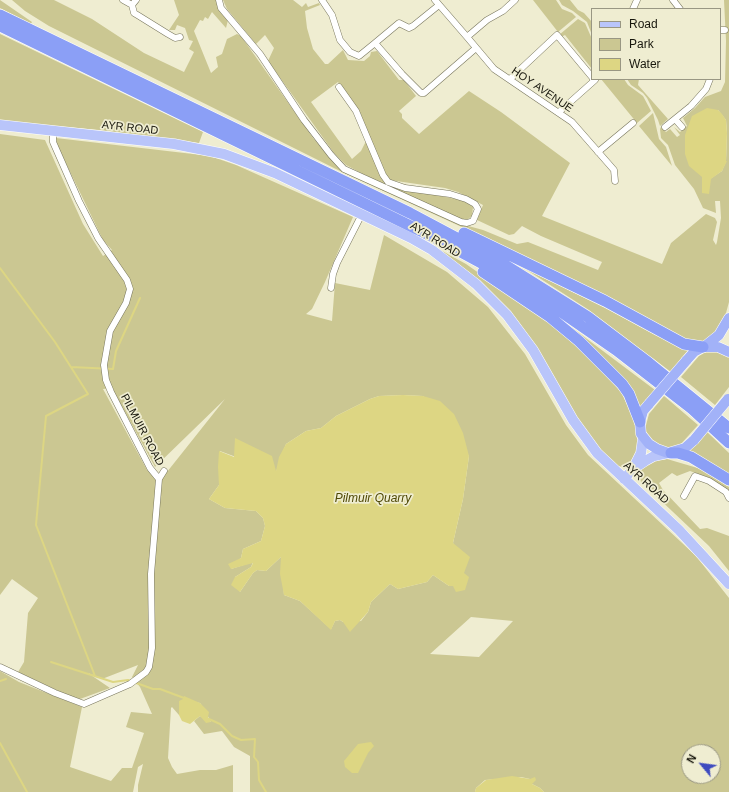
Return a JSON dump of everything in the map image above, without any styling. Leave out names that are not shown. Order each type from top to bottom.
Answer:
[{"type":"highway","points":[[0,15],[353,185],[460,239],[553,294],[649,363],[729,428]]},
{"type":"highway","points":[[0,26],[434,237],[512,280],[616,350],[692,410],[729,443]]},
{"type":"highway","points":[[197,122],[258,156],[450,252],[528,301],[579,341],[629,394],[640,422]]},
{"type":"highway","points":[[353,185],[434,220],[533,266],[605,301],[684,344],[703,347],[718,347],[729,352]]},
{"type":"highway","points":[[729,318],[719,335],[694,352],[643,411],[640,422],[640,428],[644,438],[653,447],[670,453],[678,453],[691,457],[729,480]]},
{"type":"highway","points":[[670,453],[685,448],[694,440],[729,399]]},
{"type":"main road","name":"AYR ROAD","points":[[0,125],[174,144],[224,154],[260,166],[362,214],[432,250],[457,268],[486,293],[507,315],[526,340],[573,420],[597,453],[699,550],[729,584]]},
{"type":"main road","points":[[634,469],[641,453],[644,438]]},
{"type":"main road","points":[[624,479],[634,469],[649,458],[670,453]]},
{"type":"street","points":[[124,0],[134,2],[134,13],[138,16],[175,38],[180,38]]},
{"type":"street","name":"AYR ROAD","points":[[219,0],[221,8],[256,50],[304,120],[341,166],[368,181],[461,222],[467,223],[473,221],[478,209],[475,204],[466,199],[450,194],[405,188],[388,182],[383,175],[356,111],[339,87]]},
{"type":"street","points":[[322,0],[332,15],[340,40],[354,55],[359,56],[399,23],[409,28],[413,26],[437,2]]},
{"type":"street","points":[[467,37],[487,20],[503,11],[515,0]]},
{"type":"street","points":[[673,0],[679,8]]},
{"type":"street","name":"HOY AVENUE","points":[[437,2],[494,69],[572,122],[614,170],[615,181]]},
{"type":"street","points":[[510,79],[557,35],[591,76]]},
{"type":"street","points":[[375,43],[421,93],[424,93],[476,48]]},
{"type":"street","points":[[559,112],[594,80]]},
{"type":"street","points":[[665,127],[691,106],[706,89],[710,80]]},
{"type":"street","points":[[675,119],[682,127]]},
{"type":"street","points":[[598,152],[633,123]]},
{"type":"street","name":"PILMUIR ROAD","points":[[0,667],[55,693],[84,704],[130,684],[146,672],[149,667],[152,648],[151,574],[158,479],[150,468],[106,380],[104,364],[110,331],[126,303],[130,289],[127,280],[98,238],[79,201],[53,142],[53,131]]},
{"type":"street","points":[[331,288],[333,274],[337,263],[362,214]]},
{"type":"street","points":[[158,479],[164,470]]},
{"type":"street","points":[[684,496],[695,476],[726,492],[729,498]]},
{"type":"green space","points":[[0,0],[32,22],[31,24],[0,8]]},
{"type":"green space","points":[[12,0],[54,0],[92,19],[144,53],[184,72],[194,52],[189,49],[193,41],[189,40],[185,28],[177,25],[175,30],[169,30],[179,15],[174,0],[216,0],[218,8],[228,20],[226,28],[212,12],[208,19],[205,17],[203,21],[200,20],[194,31],[211,73],[218,67],[216,57],[222,54],[227,39],[237,34],[241,36],[313,138],[340,169],[461,224],[483,230],[517,244],[528,242],[598,270],[602,262],[541,236],[522,226],[514,234],[509,235],[477,220],[483,205],[458,192],[445,188],[389,180],[357,108],[338,82],[311,102],[352,159],[361,151],[367,139],[380,175],[387,185],[465,201],[473,207],[472,216],[468,219],[461,220],[389,188],[346,165],[334,153],[268,61],[274,48],[265,35],[256,44],[227,9],[223,0],[293,0],[302,7],[306,3],[308,7],[319,3],[320,5],[305,11],[307,28],[313,49],[325,64],[328,64],[343,50],[348,60],[364,61],[370,56],[371,52],[377,51],[399,80],[404,80],[416,96],[399,111],[402,114],[402,118],[419,134],[469,91],[501,112],[570,163],[542,216],[662,264],[671,243],[706,214],[715,218],[717,222],[713,240],[716,245],[717,242],[721,218],[720,201],[715,201],[716,213],[703,208],[694,189],[675,165],[668,145],[661,138],[660,129],[661,127],[666,132],[670,129],[677,137],[680,135],[674,127],[680,132],[687,126],[683,118],[705,97],[721,91],[725,82],[726,41],[724,0],[729,0],[729,302],[726,313],[715,333],[704,341],[697,343],[691,342],[477,234],[342,172],[49,26],[25,11]],"holes":[[[718,110],[726,120],[726,161],[722,171],[702,184],[702,177]]]},
{"type":"green space","points":[[533,0],[556,0],[562,9],[572,13],[576,17],[558,32]]},
{"type":"green space","points":[[559,0],[570,0],[578,10],[584,13],[591,21],[591,32],[587,22],[573,11],[562,5]]},
{"type":"green space","points":[[578,19],[585,23],[591,37],[591,68],[565,35],[561,37],[559,35]]},
{"type":"green space","points":[[0,34],[203,132],[199,143],[99,130],[0,121]]},
{"type":"green space","points":[[602,80],[625,80],[628,85],[643,96],[651,111],[637,123]]},
{"type":"green space","points":[[628,80],[639,80],[638,85],[668,119],[660,126],[647,98],[643,93],[631,85]]},
{"type":"green space","points":[[653,113],[659,139],[666,147],[672,166],[639,126]]},
{"type":"green space","points":[[0,134],[45,140],[83,224],[103,256],[112,250],[103,240],[58,147],[56,138],[210,156],[236,165],[353,217],[312,309],[306,314],[332,321],[335,283],[370,290],[384,235],[447,272],[488,307],[525,354],[566,425],[588,455],[696,556],[729,598],[729,792],[544,792],[532,784],[530,779],[521,777],[485,780],[476,788],[475,792],[250,792],[250,756],[234,747],[222,731],[204,734],[194,721],[200,716],[211,722],[204,709],[200,703],[183,700],[179,709],[179,715],[172,707],[171,708],[168,758],[172,767],[177,774],[200,770],[216,770],[233,765],[233,792],[138,792],[138,785],[143,764],[138,767],[133,792],[0,792],[0,671],[19,682],[82,707],[70,767],[111,781],[122,768],[132,768],[144,733],[126,727],[131,712],[152,714],[140,687],[132,677],[138,665],[102,679],[88,673],[110,688],[80,699],[67,695],[18,672],[24,662],[28,613],[38,598],[12,579],[0,595]],"holes":[[[112,388],[155,467],[225,399],[163,477],[147,470],[103,389]],[[379,396],[423,396],[469,456],[463,499],[453,543],[464,573],[453,586],[449,586],[433,575],[427,582],[398,589],[390,584],[371,602],[368,612],[361,621],[335,621],[331,629],[300,601],[284,595],[281,557],[266,571],[257,570],[253,573],[240,592],[235,577],[251,567],[253,562],[231,569],[241,558],[243,549],[261,541],[265,526],[263,518],[256,511],[225,508],[209,499],[219,485],[220,451],[276,472],[286,444],[306,431],[321,428],[336,416],[370,399]],[[471,617],[513,621],[479,657],[430,654]]]},
{"type":"green space","points":[[435,247],[466,264],[547,321],[586,355],[621,392],[636,423],[638,440],[636,453],[629,464],[623,467],[613,465],[576,422],[549,371],[473,277]]},
{"type":"green space","points":[[513,261],[533,269],[538,275],[607,309],[655,335],[689,350],[671,372],[589,310]]},
{"type":"green space","points":[[559,318],[655,390],[639,409]]},
{"type":"green space","points":[[708,351],[725,353],[729,357],[729,387],[715,405],[681,377],[699,356]]},
{"type":"green space","points":[[664,396],[698,425],[680,445],[672,448],[662,447],[653,442],[648,437],[645,429],[649,414]]},
{"type":"green space","points":[[707,432],[729,453],[729,475],[687,452]]},
{"type":"green space","points":[[667,459],[701,469],[729,487],[729,496],[707,477],[690,471],[677,476],[672,473],[659,483],[663,490],[700,529],[707,528],[729,536],[729,571],[709,546],[635,476],[643,466],[653,461]]},
{"type":"water","points":[[707,108],[718,110],[722,114],[726,120],[727,133],[727,161],[722,171],[711,179],[709,194],[702,193],[702,177],[689,166],[685,154],[685,135],[692,116]]},
{"type":"water","name":"Pilmuir Quarry","points":[[379,396],[423,396],[440,401],[454,414],[463,433],[469,456],[463,499],[453,543],[470,557],[464,573],[469,577],[465,590],[456,592],[453,586],[449,586],[433,575],[427,582],[398,589],[390,584],[371,602],[368,612],[350,632],[340,620],[335,621],[331,630],[300,601],[284,595],[280,574],[281,557],[266,571],[257,570],[253,573],[240,592],[231,585],[235,577],[251,567],[253,563],[231,569],[228,564],[241,558],[243,549],[261,541],[265,526],[263,518],[256,511],[225,508],[209,499],[219,485],[219,451],[234,457],[235,438],[272,456],[276,471],[279,457],[286,444],[306,431],[321,428],[336,416],[370,399]]},
{"type":"water","points":[[184,696],[200,703],[209,712],[208,717],[211,722],[206,723],[200,716],[190,724],[182,721],[179,715],[179,701],[183,699]]},
{"type":"water","points":[[371,742],[374,746],[368,753],[358,773],[352,773],[345,767],[344,761],[358,744]]},
{"type":"water","points":[[512,776],[530,779],[535,777],[536,780],[532,784],[544,792],[475,792],[476,788],[486,780]]},
{"type":"waterway","points":[[0,268],[55,342],[88,394],[46,416],[36,525],[95,676]]},
{"type":"waterway","points":[[71,367],[113,369],[116,351],[140,298]]},
{"type":"waterway","points":[[51,662],[113,682],[128,680],[153,689],[160,689],[184,698]]},
{"type":"waterway","points":[[0,681],[6,679]]},
{"type":"waterway","points":[[209,719],[220,724],[232,736],[241,740],[255,739],[254,757],[258,762],[259,780],[266,792]]},
{"type":"waterway","points":[[0,743],[27,792]]}]
